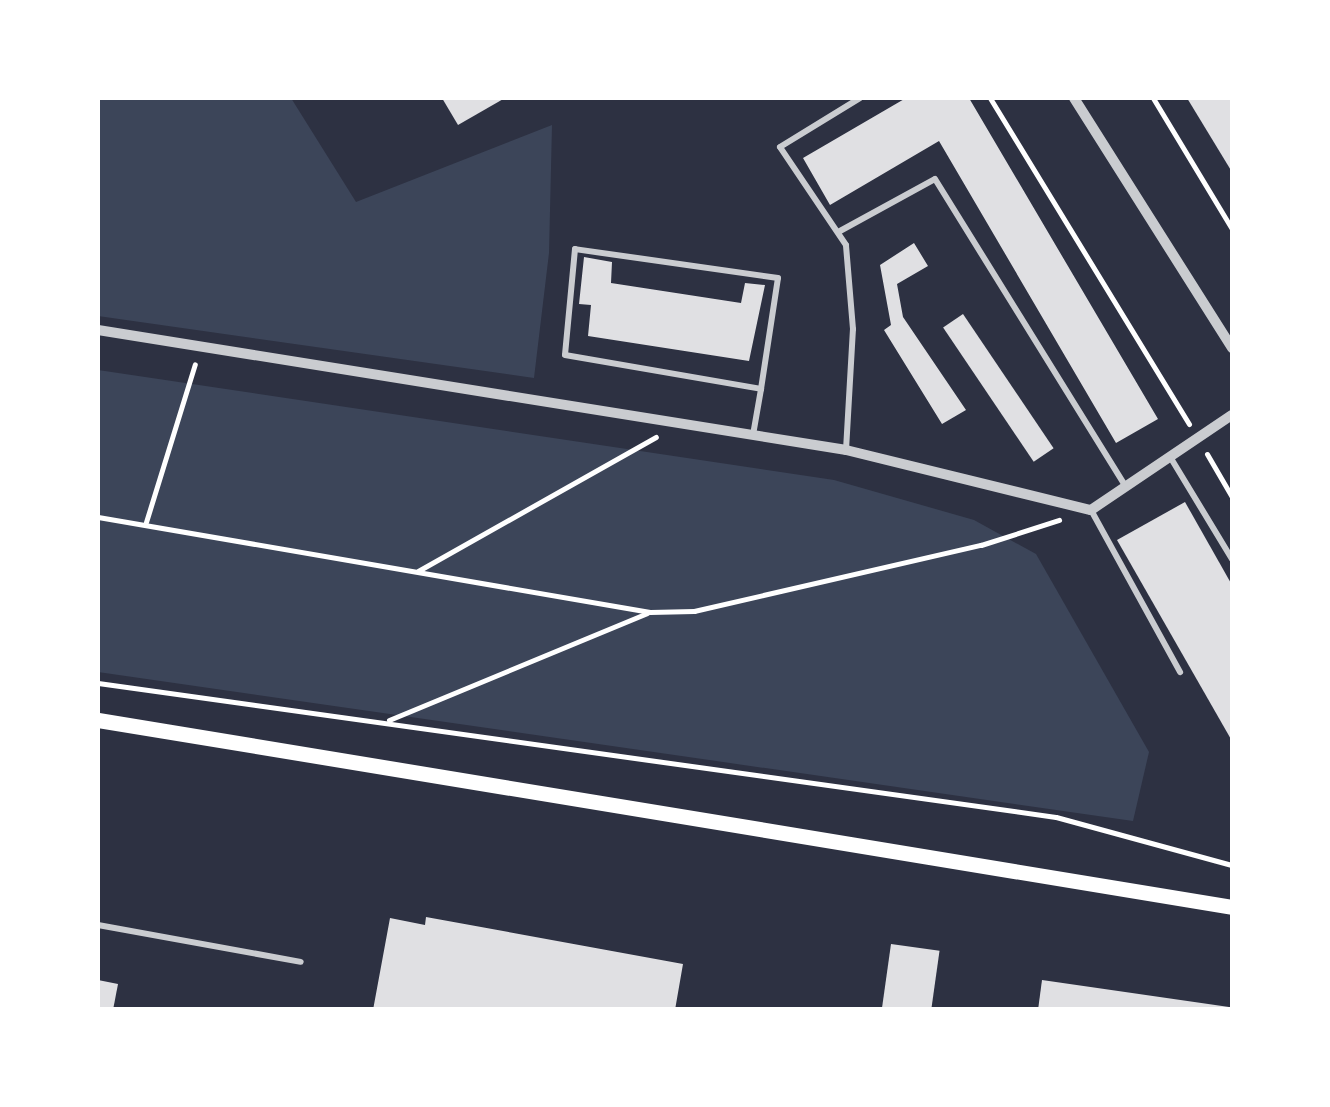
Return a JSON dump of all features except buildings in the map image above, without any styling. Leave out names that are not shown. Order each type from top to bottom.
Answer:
[{"type":"main road","points":[[98,720],[1232,907]]},
{"type":"street","points":[[1074,98],[1232,348]]},
{"type":"street","points":[[98,330],[846,450],[1091,510],[1172,460],[1232,415]]},
{"type":"lane","points":[[846,450],[853,328],[840,231],[780,147],[860,98]]},
{"type":"lane","points":[[840,231],[935,179],[1126,488]]},
{"type":"lane","points":[[754,435],[778,278],[574,249],[564,355],[761,388]]},
{"type":"lane","points":[[1172,460],[1232,559]]},
{"type":"lane","points":[[1091,510],[1180,672]]},
{"type":"lane","points":[[98,924],[301,962]]},
{"type":"path","points":[[990,98],[1232,497]]},
{"type":"path","points":[[1152,98],[1232,229]]},
{"type":"path","points":[[146,522],[201,346]]},
{"type":"path","points":[[418,571],[681,423]]},
{"type":"path","points":[[98,517],[146,522],[650,612],[694,611],[980,545],[1091,510]]},
{"type":"path","points":[[386,722],[650,612]]},
{"type":"path","points":[[98,683],[1056,817],[1232,865]]},
{"type":"shaded area","points":[[98,98],[291,98],[356,202],[552,125],[549,253],[534,378],[98,316]]},
{"type":"shaded area","points":[[98,370],[834,480],[974,520],[1036,554],[1149,752],[1133,821],[98,672]]}]
